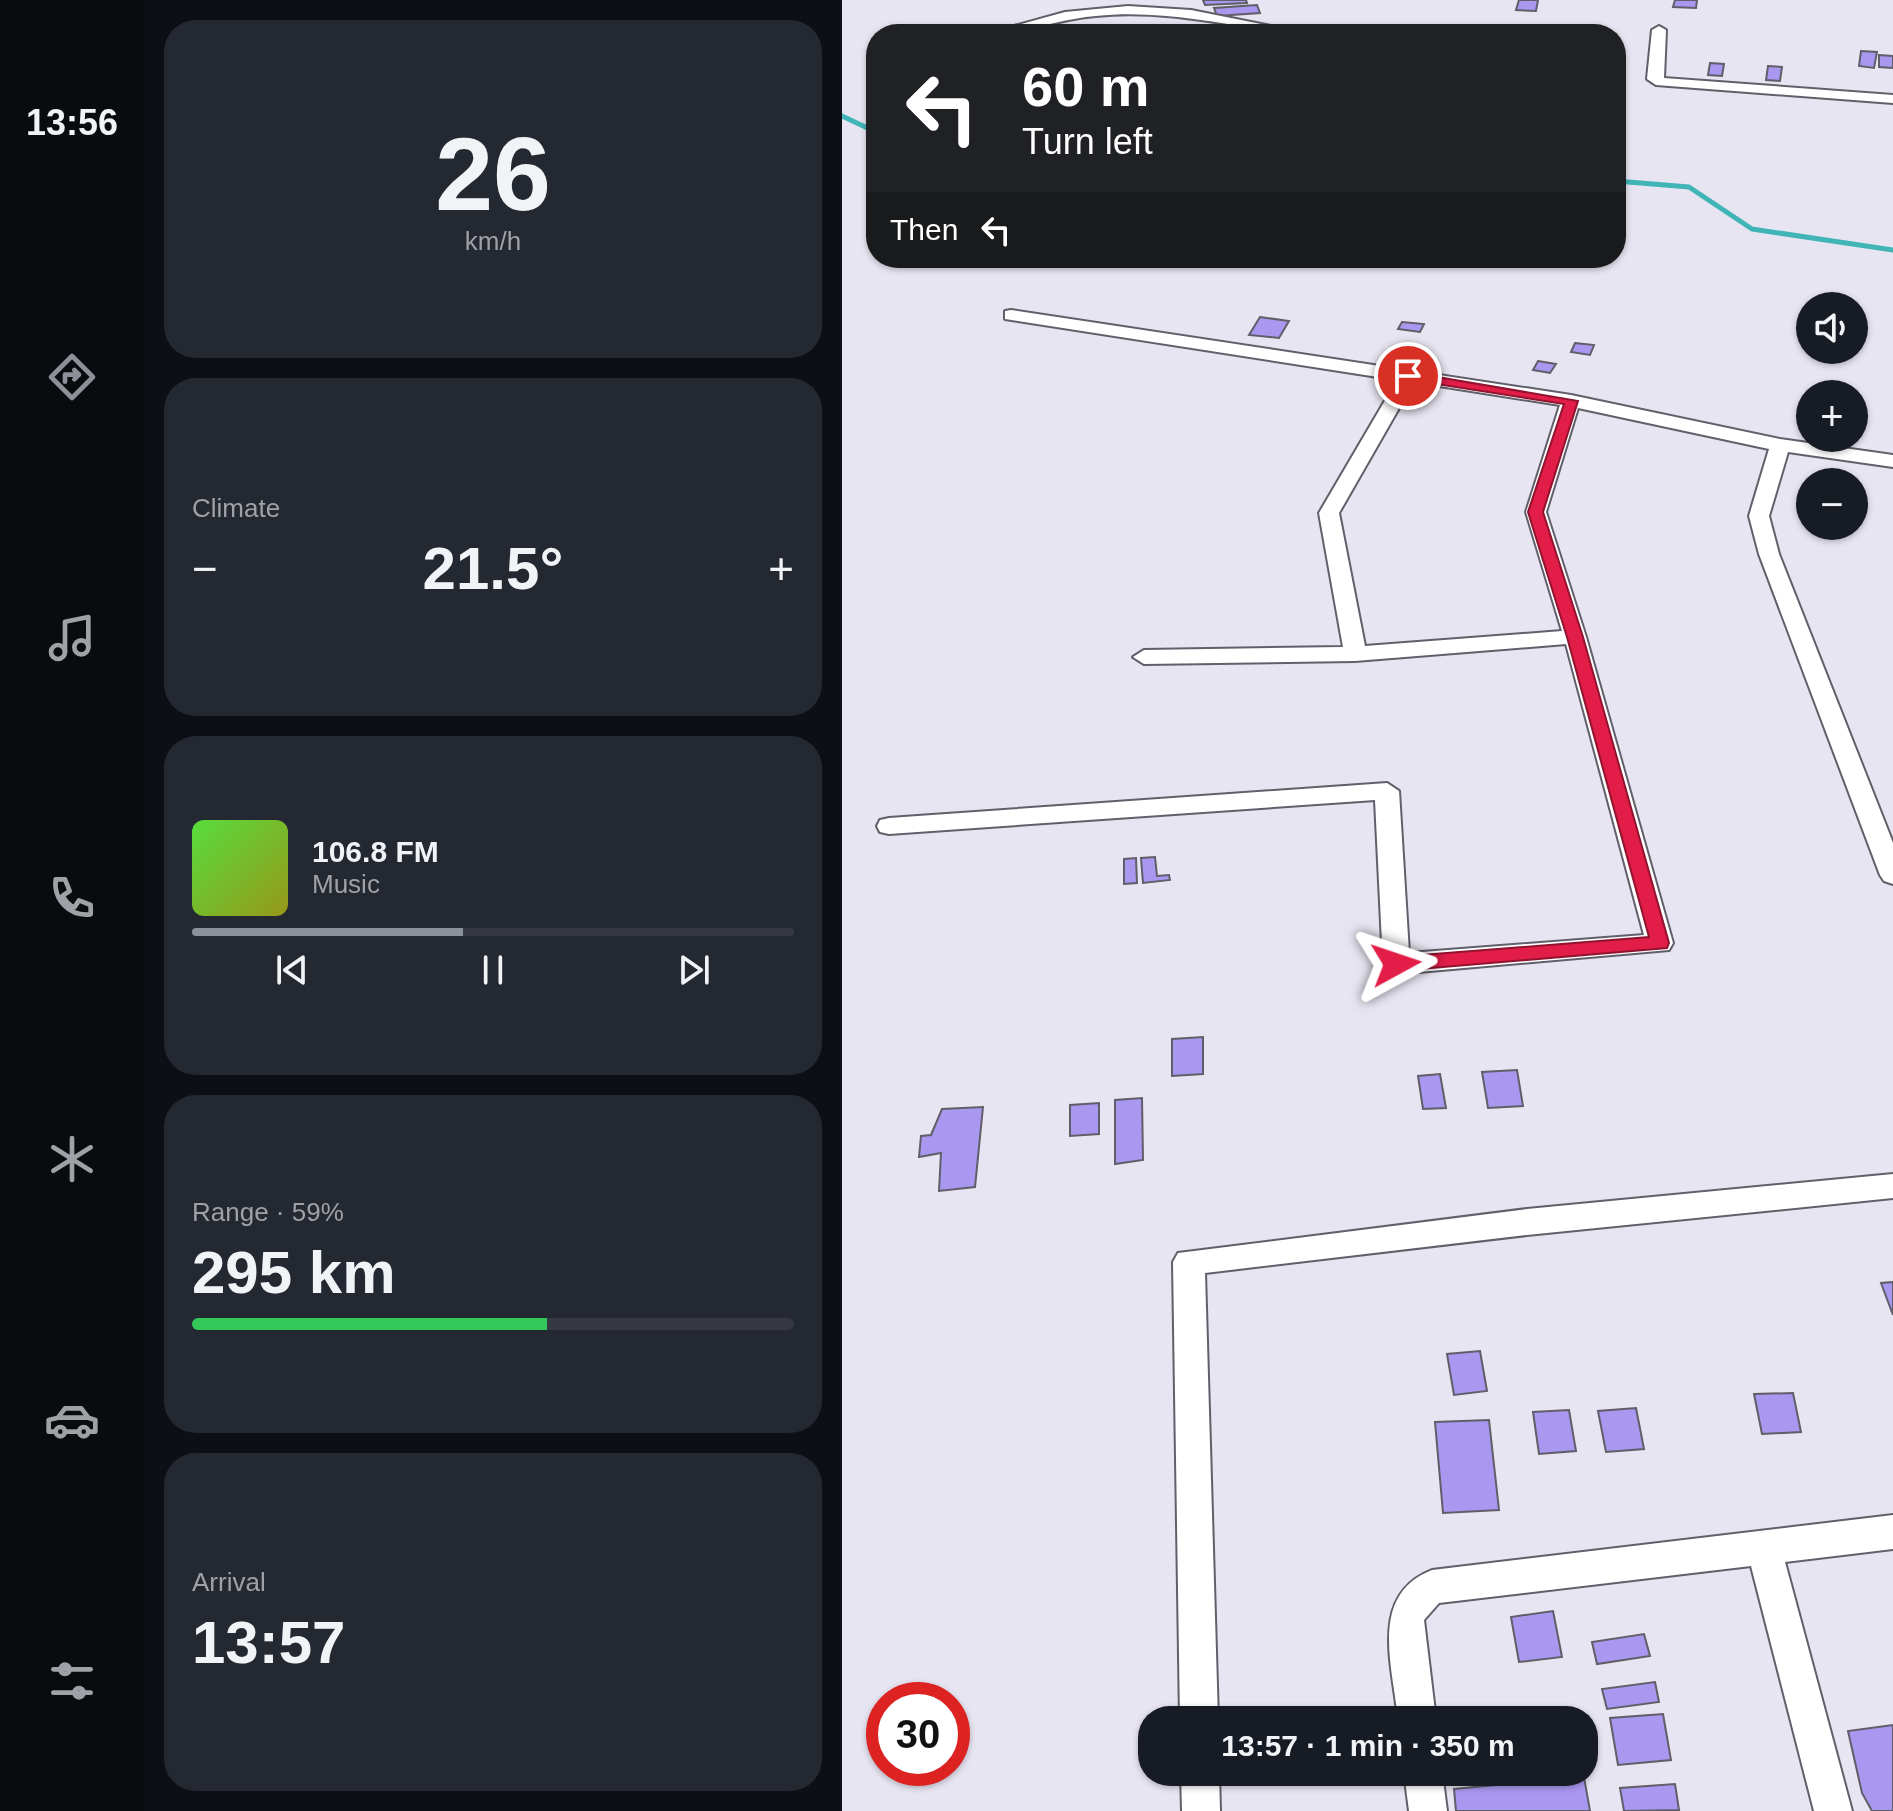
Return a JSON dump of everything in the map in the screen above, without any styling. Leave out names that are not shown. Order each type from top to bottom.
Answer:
[{"type":"street","points":[[1018,24],[1055,10],[1097,2],[1172,6],[1200,15],[1252,24]]},
{"type":"street","points":[[1194,24],[1200,15]]},
{"type":"street","points":[[1659,30],[1654,79],[1661,82],[1893,99]]},
{"type":"street","points":[[1011,315],[1571,401],[1780,445],[1893,461]]},
{"type":"street","points":[[1355,654],[1329,513],[1408,376]]},
{"type":"street","points":[[889,826],[1387,791],[1396,964],[1660,943],[1575,637],[1536,512],[1571,401]]},
{"type":"street","points":[[1780,445],[1759,516],[1769,554],[1893,875]]},
{"type":"street","points":[[1144,657],[1355,654],[1575,637]]},
{"type":"street","points":[[1199,1706],[1189,1262],[1527,1222],[1893,1186]]},
{"type":"street","points":[[1416,1706],[1406,1617],[1418,1598],[1432,1587],[1893,1532]]},
{"type":"street","points":[[1763,1546],[1833,1811]]},
{"type":"street","points":[[1200,1786],[1201,1811]]},
{"type":"street","points":[[1425,1786],[1428,1811]]},
{"type":"building","points":[[1203,0],[1246,0],[1247,3],[1205,5]]},
{"type":"building","points":[[1519,0],[1538,0],[1536,11],[1516,10]]},
{"type":"building","points":[[1675,0],[1697,0],[1696,8],[1673,7]]},
{"type":"building","points":[[1257,5],[1260,13],[1217,16],[1214,8]]},
{"type":"building","points":[[1861,51],[1877,52],[1874,68],[1859,66]]},
{"type":"building","points":[[1879,55],[1893,56],[1893,68],[1879,67]]},
{"type":"building","points":[[1710,63],[1724,64],[1722,76],[1708,75]]},
{"type":"building","points":[[1768,66],[1782,67],[1780,81],[1766,80]]},
{"type":"building","points":[[1260,317],[1289,321],[1279,338],[1249,335]]},
{"type":"building","points":[[1402,322],[1424,324],[1420,332],[1398,329]]},
{"type":"building","points":[[1575,343],[1594,345],[1590,355],[1571,352]]},
{"type":"building","points":[[1538,361],[1556,364],[1550,373],[1533,370]]},
{"type":"building","points":[[1155,857],[1157,876],[1169,875],[1170,880],[1143,883],[1141,858]]},
{"type":"building","points":[[1136,858],[1137,883],[1124,884],[1124,859]]},
{"type":"building","points":[[1203,1037],[1203,1074],[1172,1076],[1172,1039]]},
{"type":"building","points":[[1517,1070],[1523,1106],[1488,1108],[1482,1072]]},
{"type":"building","points":[[1440,1074],[1446,1108],[1423,1109],[1418,1076]]},
{"type":"building","points":[[1142,1098],[1143,1160],[1115,1164],[1115,1100]]},
{"type":"building","points":[[1099,1103],[1099,1134],[1070,1136],[1070,1105]]},
{"type":"building","points":[[983,1107],[975,1187],[939,1191],[941,1153],[919,1157],[921,1136],[931,1135],[942,1109]]},
{"type":"building","points":[[1893,1282],[1893,1315],[1881,1283]]},
{"type":"building","points":[[1480,1351],[1487,1391],[1454,1395],[1447,1354]]},
{"type":"building","points":[[1793,1393],[1801,1432],[1762,1434],[1754,1394]]},
{"type":"building","points":[[1636,1408],[1644,1449],[1606,1452],[1598,1411]]},
{"type":"building","points":[[1569,1410],[1576,1451],[1539,1454],[1533,1412]]},
{"type":"building","points":[[1489,1420],[1499,1510],[1443,1513],[1435,1422]]},
{"type":"building","points":[[1553,1611],[1562,1657],[1519,1662],[1511,1617]]},
{"type":"building","points":[[1644,1634],[1650,1656],[1597,1664],[1592,1642]]},
{"type":"building","points":[[1655,1682],[1659,1702],[1607,1709],[1602,1689]]},
{"type":"building","points":[[1663,1714],[1671,1760],[1618,1765],[1610,1718]]},
{"type":"building","points":[[1893,1725],[1893,1811],[1872,1811],[1862,1793],[1848,1731]]},
{"type":"building","points":[[1675,1784],[1679,1810],[1624,1811],[1620,1788]]},
{"type":"building","points":[[1586,1786],[1590,1811],[1456,1811],[1454,1789]]},
{"type":"waterway","points":[[842,116],[866,127]]},
{"type":"waterway","points":[[1626,182],[1689,187],[1752,229],[1893,250]]},
{"type":"route","points":[[1396,964],[1660,943],[1575,637],[1536,512],[1571,401],[1408,376]]}]
